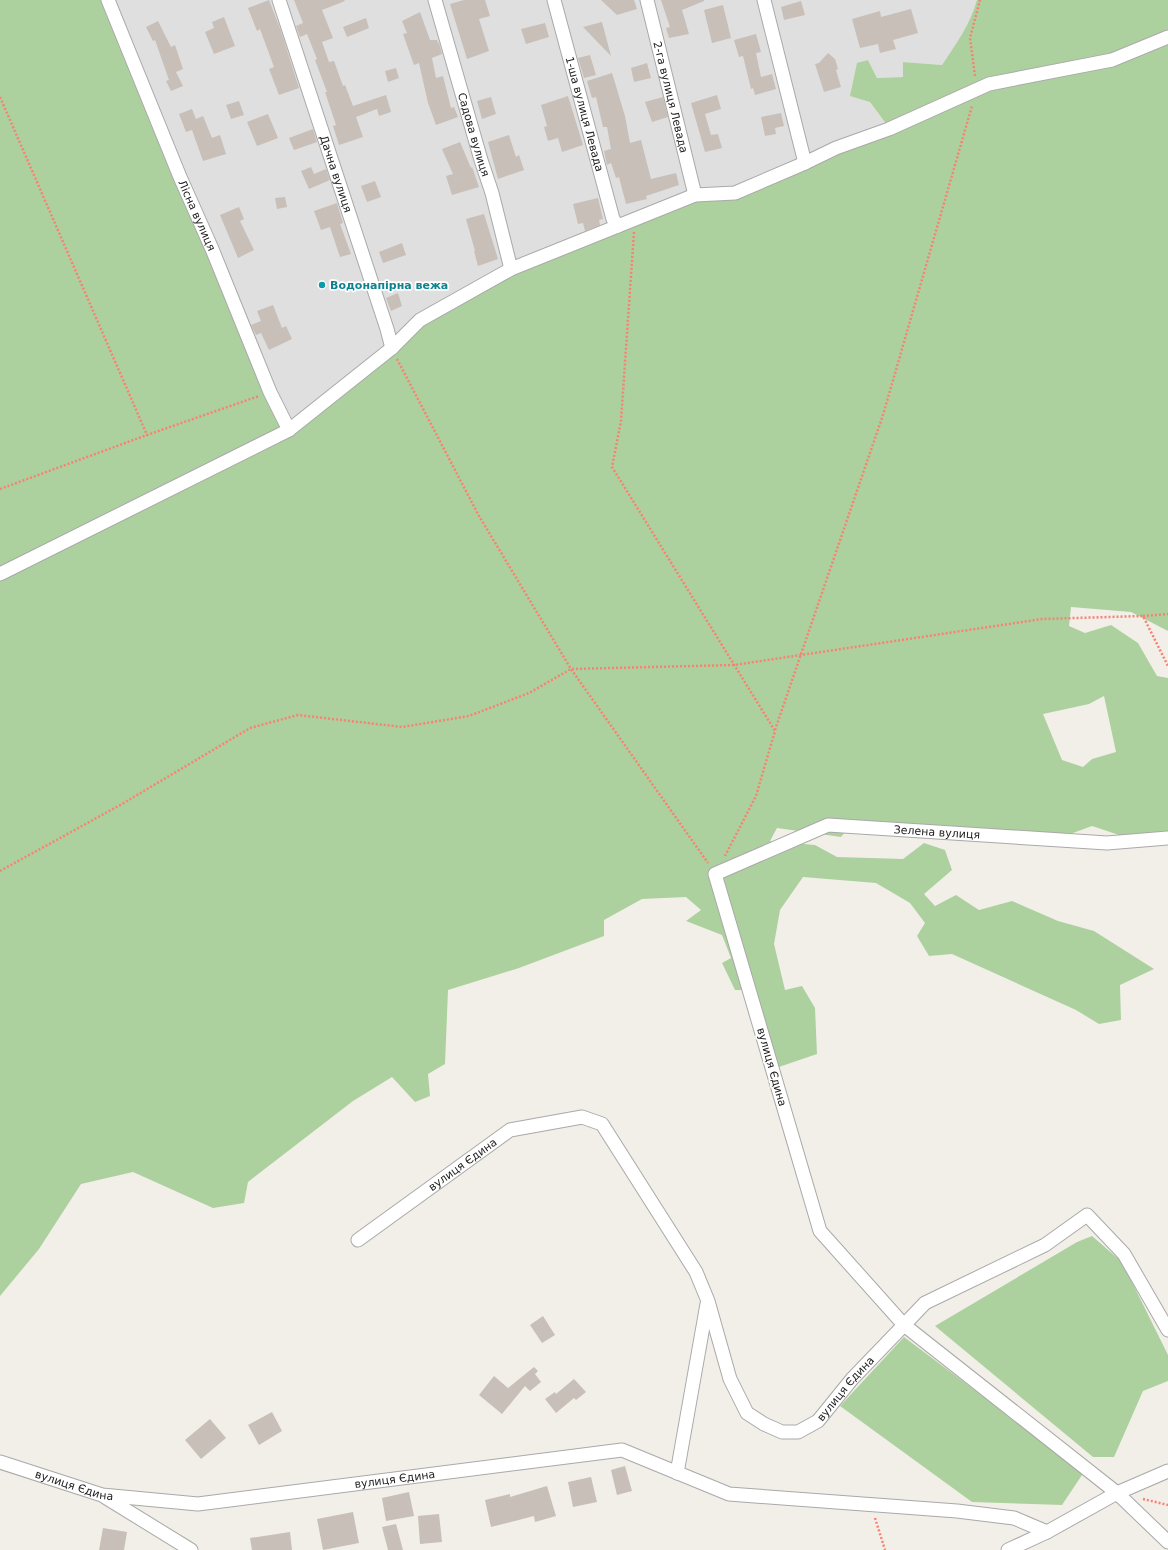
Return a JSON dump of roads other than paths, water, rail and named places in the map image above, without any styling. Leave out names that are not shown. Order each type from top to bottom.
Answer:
[{"type":"street","name":"Лісна вулиця","points":[[108,0],[270,392],[289,430]]},
{"type":"street","name":"Дачна вулиця","points":[[279,0],[392,348]]},
{"type":"street","name":"Садова вулиця","points":[[435,0],[492,193],[511,270]]},
{"type":"street","name":"1-ша вулиця Левада","points":[[554,0],[613,219],[618,226]]},
{"type":"street","name":"2-га вулиця Левада","points":[[648,0],[696,195]]},
{"type":"street","points":[[764,0],[805,163]]},
{"type":"street","points":[[0,574],[289,430],[392,348],[420,320],[511,270],[696,195],[735,193],[836,148],[889,128],[989,84],[1112,60],[1168,37]]},
{"type":"street","name":"Зелена вулиця","points":[[715,874],[828,825],[1107,843],[1168,838]]},
{"type":"street","name":"вулиця Єдина","points":[[358,1240],[510,1130],[582,1117],[602,1124],[696,1272],[708,1300],[730,1379],[747,1413],[764,1424],[782,1432],[798,1432],[818,1421],[852,1379],[904,1325],[820,1231],[715,874]]},
{"type":"street","points":[[1168,1330],[1124,1254],[1087,1215],[1045,1245],[925,1303],[904,1325],[1117,1493],[1168,1542]]},
{"type":"street","points":[[677,1473],[708,1300]]},
{"type":"street","name":"вулиця Єдина","points":[[0,1462],[102,1495],[198,1504],[622,1450],[729,1494],[958,1511],[1014,1518],[1046,1532]]},
{"type":"street","points":[[1008,1550],[1046,1532],[1117,1493],[1168,1471]]},
{"type":"street","points":[[102,1495],[191,1550]]},
{"type":"place","name":"Водонапірна вежа","points":[[322,285]]}]
